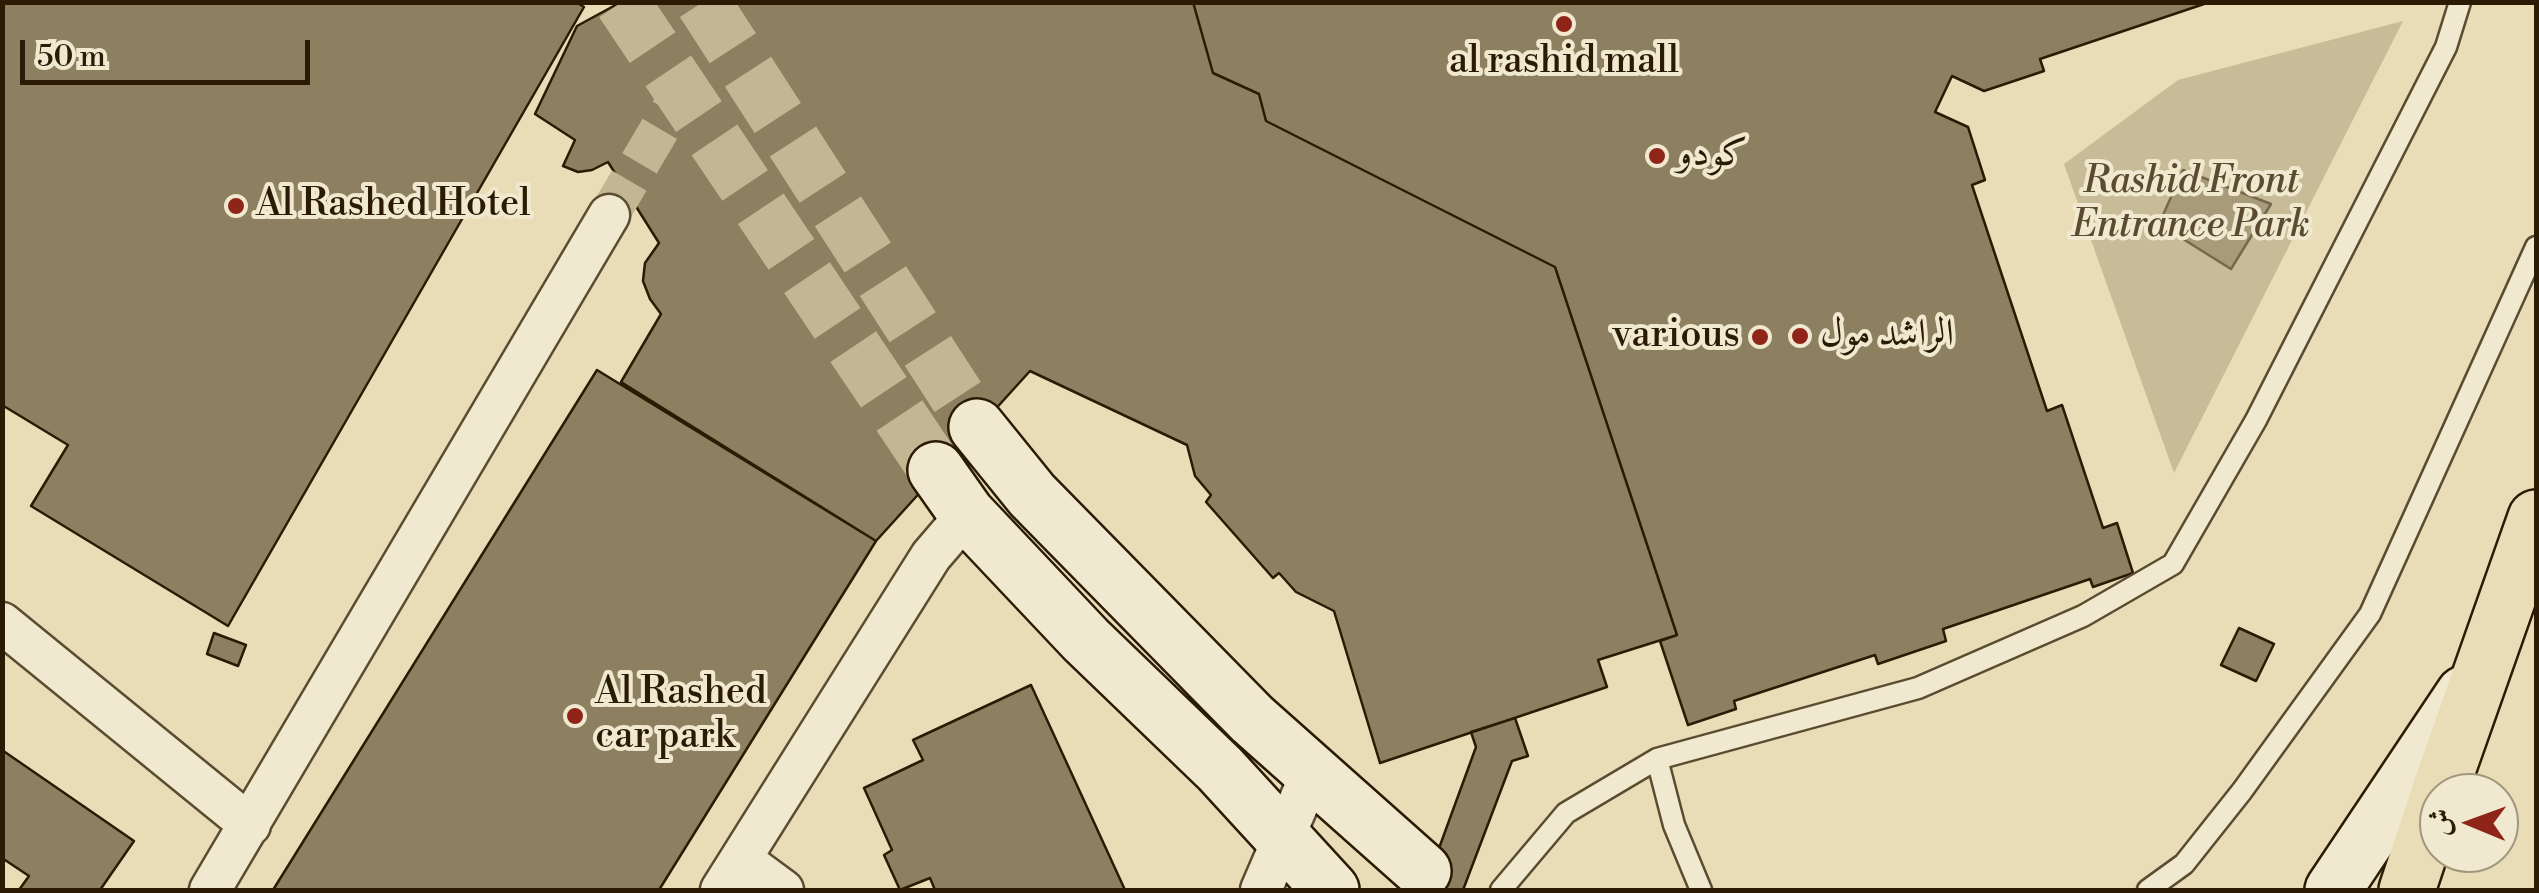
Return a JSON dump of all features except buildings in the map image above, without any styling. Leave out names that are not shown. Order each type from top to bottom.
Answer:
[{"type":"main road","points":[[977,427],[1032,495],[1133,601],[1311,774],[1423,871]]},
{"type":"main road","points":[[936,470],[968,514],[1086,640],[1220,769],[1331,890]]},
{"type":"main road","points":[[2446,773],[2536,518]]},
{"type":"main road","points":[[2334,890],[2482,666]]},
{"type":"main road","points":[[2407,890],[2419,854]]},
{"type":"street","points":[[210,890],[609,215]]},
{"type":"street","points":[[783,890],[731,875],[931,556],[968,514]]},
{"type":"street","points":[[2,624],[250,824]]},
{"type":"street","points":[[1261,890],[1311,774]]},
{"type":"lane","points":[[1501,890],[1566,813],[1657,759],[1918,688],[2083,616],[2173,564],[2256,420],[2446,46],[2460,2]]},
{"type":"lane","points":[[2148,890],[2184,864],[2242,792],[2370,614],[2536,247]]},
{"type":"lane","points":[[1657,759],[1674,824],[1701,890]]},
{"type":"green space","name":"Rashid Front Entrance Park","points":[[2403,21],[2174,473],[2064,164],[2178,80]]},
{"type":"shaded area","points":[[2183,170],[2271,204],[2231,269],[2159,224]]},
{"type":"tunnel","points":[[622,2],[936,470]]},
{"type":"tunnel","points":[[703,2],[977,427]]},
{"type":"tunnel","points":[[609,215],[681,93]]},
{"type":"place","name":"al rashid mall","points":[[1564,24]]},
{"type":"place","name":"كودو","points":[[1657,156]]},
{"type":"place","name":"Al Rashed Hotel","points":[[236,206]]},
{"type":"place","name":"الراشد مول","points":[[1800,336]]},
{"type":"place","name":"various","points":[[1760,337]]},
{"type":"place","name":"Al Rashed car park","points":[[575,716]]}]
